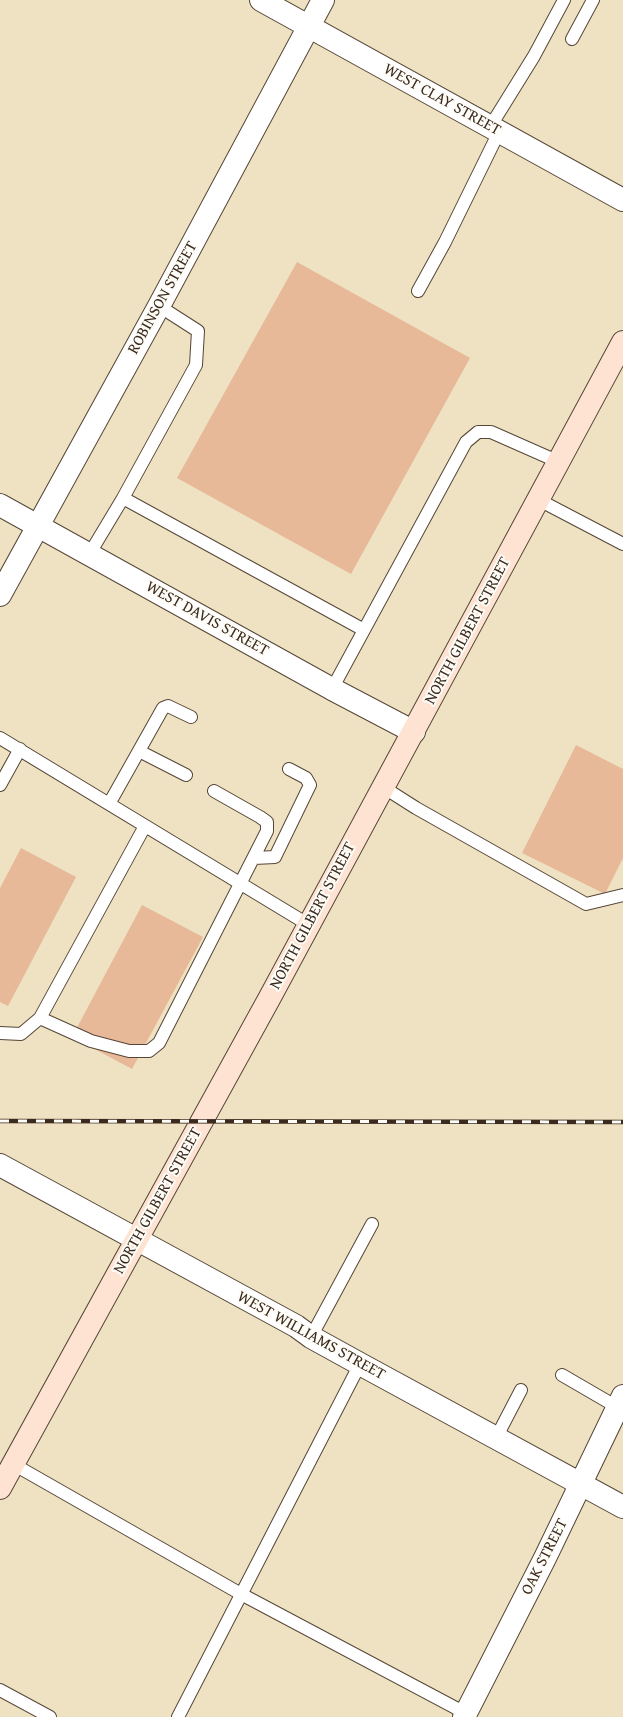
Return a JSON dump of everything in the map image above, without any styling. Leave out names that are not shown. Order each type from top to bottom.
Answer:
[{"type":"main road","name":"NORTH GILBERT STREET","points":[[0,1488],[137,1240],[156,1201],[202,1122],[414,732],[623,342]]},
{"type":"street","name":"WEST CLAY STREET","points":[[262,0],[623,200]]},
{"type":"street","name":"ROBINSON STREET","points":[[0,595],[159,306],[323,0]]},
{"type":"street","name":"WEST DAVIS STREET","points":[[0,505],[90,553],[332,689],[414,732]]},
{"type":"street","name":"WEST WILLIAMS STREET","points":[[0,1165],[296,1326],[360,1364],[623,1507]]},
{"type":"street","name":"OAK STREET","points":[[467,1716],[620,1401]]},
{"type":"lane","points":[[418,291],[445,242],[495,129],[564,0]]},
{"type":"lane","points":[[572,39],[593,0]]},
{"type":"lane","points":[[90,553],[123,498],[196,365],[198,331],[159,306]]},
{"type":"lane","points":[[332,689],[466,442],[478,432],[491,432],[559,462]]},
{"type":"lane","points":[[123,498],[364,630]]},
{"type":"lane","points":[[539,500],[623,544]]},
{"type":"lane","points":[[109,804],[162,708],[168,706],[190,717]]},
{"type":"lane","points":[[0,738],[309,925]]},
{"type":"lane","points":[[0,785],[20,749]]},
{"type":"lane","points":[[139,751],[186,775]]},
{"type":"lane","points":[[254,858],[275,857],[310,785],[306,778],[289,769]]},
{"type":"lane","points":[[383,787],[416,808],[586,904],[623,895]]},
{"type":"lane","points":[[40,1018],[91,1041],[129,1051],[149,1051],[159,1043],[268,831],[267,822],[214,791]]},
{"type":"lane","points":[[0,1033],[21,1034],[40,1018],[145,826]]},
{"type":"lane","points":[[311,1336],[372,1224]]},
{"type":"lane","points":[[178,1717],[360,1364]]},
{"type":"lane","points":[[562,1375],[620,1401]]},
{"type":"lane","points":[[496,1438],[521,1390]]},
{"type":"lane","points":[[13,1464],[241,1594],[467,1716]]},
{"type":"lane","points":[[0,1690],[50,1717]]},
{"type":"building","points":[[297,262],[470,358],[351,574],[177,478]]},
{"type":"building","points":[[576,745],[623,769],[623,858],[605,894],[522,853]]},
{"type":"building","points":[[21,848],[76,877],[8,1006],[0,1002],[0,888]]},
{"type":"building","points":[[142,905],[203,937],[132,1069],[72,1037]]},
{"type":"railway","points":[[0,1121],[623,1122]]}]
